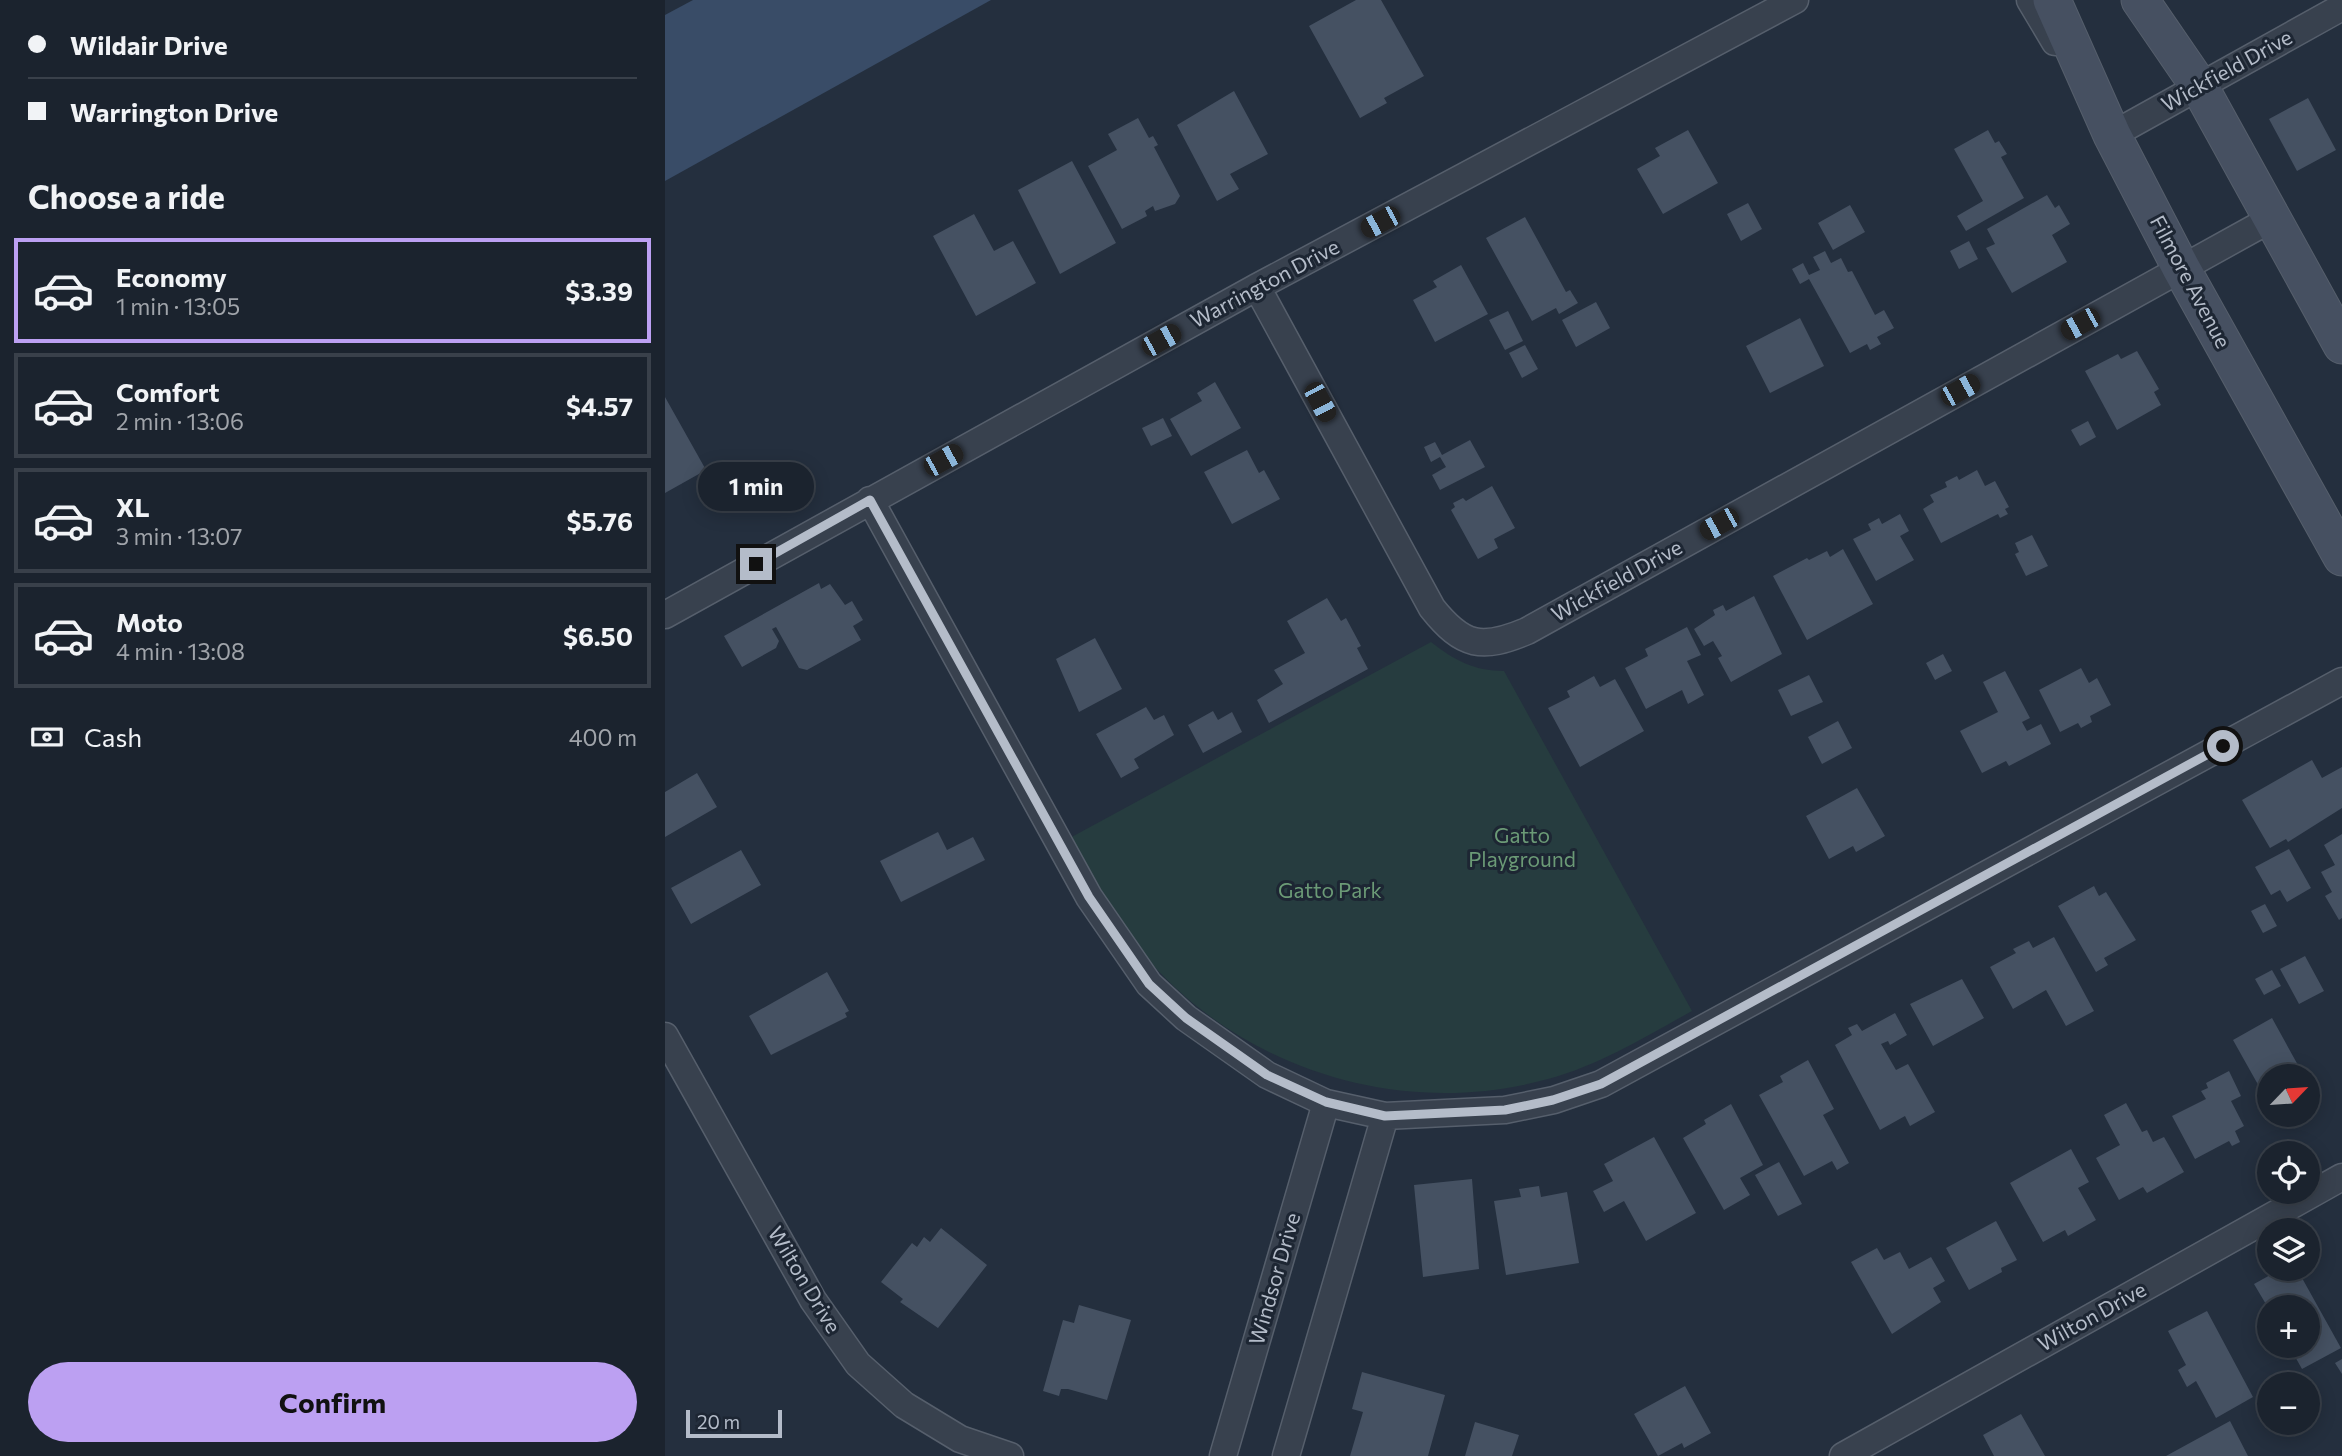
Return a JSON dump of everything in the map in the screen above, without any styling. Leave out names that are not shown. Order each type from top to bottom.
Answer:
[{"type":"street","name":"Warrington Drive","points":[[665,615],[1257,287],[1795,0]]},
{"type":"street","points":[[2030,0],[2112,135]]},
{"type":"street","name":"Filmore Avenue","points":[[2052,0],[2112,135],[2181,268],[2342,557]]},
{"type":"street","points":[[2140,0],[2199,86]]},
{"type":"street","points":[[2159,0],[2199,86],[2342,345]]},
{"type":"street","name":"Wickfield Drive","points":[[2112,135],[2342,7]]},
{"type":"street","name":"Wickfield Drive","points":[[1257,287],[1432,608],[1450,631],[1475,643],[1500,642],[1527,631],[2271,219]]},
{"type":"street","points":[[870,500],[1089,897],[1149,984],[1186,1018],[1267,1075],[1326,1102],[1385,1116],[1505,1110],[1553,1100],[1601,1084],[2342,681]]},
{"type":"street","name":"Wilton Drive","points":[[665,1036],[813,1300],[857,1364],[904,1405],[937,1426],[960,1439],[1010,1456]]},
{"type":"street","name":"Windsor Drive","points":[[1223,1456],[1326,1102]]},
{"type":"street","points":[[1286,1456],[1385,1116]]},
{"type":"street","name":"Wilton Drive","points":[[1843,1456],[2342,1177]]},
{"type":"green space","name":"Gatto Park","points":[[1431,642],[1465,663],[1483,669],[1504,671],[1692,1011],[1604,1058],[1548,1079],[1492,1090],[1436,1093],[1380,1088],[1325,1074],[1273,1054],[1224,1026],[1179,991],[1130,937],[1068,839]]},
{"type":"water","points":[[693,0],[991,0],[665,181],[665,15]]},
{"type":"building","points":[[1356,0],[1381,0],[1424,76],[1384,98],[1387,103],[1360,118],[1309,26]]},
{"type":"building","points":[[1234,91],[1268,154],[1230,174],[1239,189],[1217,201],[1177,125]]},
{"type":"building","points":[[2308,98],[2336,150],[2297,171],[2269,119]]},
{"type":"building","points":[[1138,118],[1149,138],[1153,136],[1158,145],[1154,147],[1180,196],[1175,204],[1155,211],[1153,206],[1145,211],[1147,216],[1122,229],[1088,166],[1117,150],[1108,134]]},
{"type":"building","points":[[1688,130],[1718,183],[1663,214],[1637,169],[1660,156],[1655,148]]},
{"type":"building","points":[[1988,130],[1995,143],[1999,141],[2007,154],[2001,157],[2024,198],[1966,231],[1957,216],[1983,201],[1954,149]]},
{"type":"building","points":[[1072,161],[1116,243],[1060,274],[1018,190]]},
{"type":"building","points":[[2047,195],[2055,208],[2059,205],[2070,224],[2052,235],[2067,262],[2012,293],[1986,248],[1995,244],[1987,229]]},
{"type":"building","points":[[1748,203],[1762,229],[1741,241],[1727,214]]},
{"type":"building","points":[[1850,205],[1865,232],[1833,250],[1818,223]]},
{"type":"building","points":[[974,214],[994,251],[1013,241],[1036,283],[976,316],[933,236]]},
{"type":"building","points":[[1525,217],[1566,292],[1570,290],[1578,303],[1559,314],[1556,308],[1532,321],[1486,238]]},
{"type":"building","points":[[1969,241],[1978,259],[1959,269],[1950,251]]},
{"type":"building","points":[[1825,251],[1831,263],[1841,258],[1848,272],[1852,271],[1875,315],[1884,310],[1894,328],[1877,337],[1881,344],[1870,350],[1867,344],[1850,353],[1809,279],[1800,284],[1792,269],[1803,263],[1809,275],[1820,270],[1813,257]]},
{"type":"building","points":[[1461,265],[1488,314],[1435,342],[1413,300],[1437,287],[1433,281]]},
{"type":"building","points":[[1596,302],[1610,328],[1576,347],[1562,320]]},
{"type":"building","points":[[1508,311],[1523,341],[1505,350],[1489,320]]},
{"type":"building","points":[[1800,318],[1824,366],[1770,393],[1746,346]]},
{"type":"building","points":[[1525,345],[1538,369],[1522,378],[1509,353]]},
{"type":"building","points":[[2137,351],[2159,389],[2154,392],[2161,405],[2117,430],[2085,371],[2118,354],[2121,359]]},
{"type":"building","points":[[1215,382],[1241,428],[1191,456],[1170,419],[1202,401],[1197,393]]},
{"type":"building","points":[[665,397],[706,470],[665,493]]},
{"type":"building","points":[[1163,418],[1172,436],[1151,446],[1142,428]]},
{"type":"building","points":[[2088,421],[2096,437],[2080,446],[2071,430]]},
{"type":"building","points":[[1470,440],[1485,467],[1440,490],[1432,475],[1446,467],[1440,457],[1431,462],[1424,447],[1435,442],[1442,455]]},
{"type":"building","points":[[1247,450],[1259,473],[1264,470],[1280,499],[1232,524],[1204,472]]},
{"type":"building","points":[[1977,470],[1985,486],[1995,481],[2009,507],[2005,509],[2008,514],[2000,518],[1998,514],[1941,543],[1923,509],[1934,502],[1930,495],[1947,487],[1945,482],[1957,476],[1959,480]]},
{"type":"building","points":[[1492,486],[1515,528],[1494,539],[1498,548],[1478,559],[1451,510],[1455,507],[1453,503],[1463,498],[1466,501]]},
{"type":"building","points":[[1900,514],[1909,531],[1900,536],[1914,560],[1876,581],[1853,539],[1871,530],[1868,524],[1879,518],[1882,524]]},
{"type":"building","points":[[2032,535],[2048,566],[2026,576],[2015,554],[2019,552],[2015,543]]},
{"type":"building","points":[[1843,549],[1873,604],[1807,640],[1773,576],[1807,558],[1809,560],[1827,551],[1830,557]]},
{"type":"building","points":[[819,583],[821,589],[830,584],[845,605],[852,601],[863,620],[853,626],[861,640],[807,670],[799,668],[776,627],[772,629],[779,641],[776,648],[742,667],[724,636]]},
{"type":"building","points":[[1754,596],[1782,654],[1731,682],[1718,658],[1722,656],[1713,641],[1704,646],[1694,629],[1715,615],[1713,610],[1723,605],[1726,611]]},
{"type":"building","points":[[1327,598],[1341,621],[1346,618],[1361,646],[1357,648],[1368,669],[1269,723],[1257,700],[1283,684],[1274,670],[1305,653],[1287,621]]},
{"type":"building","points":[[1687,627],[1701,655],[1687,661],[1704,695],[1688,704],[1682,690],[1646,709],[1625,668],[1648,656],[1645,649]]},
{"type":"building","points":[[1095,638],[1122,689],[1079,712],[1056,659]]},
{"type":"building","points":[[1943,654],[1952,671],[1935,680],[1926,663]]},
{"type":"building","points":[[2081,668],[2089,683],[2097,678],[2111,705],[2090,716],[2092,722],[2081,728],[2078,723],[2060,732],[2039,690]]},
{"type":"building","points":[[2005,671],[2030,718],[2022,722],[2027,731],[2041,724],[2051,744],[2009,766],[2006,761],[1982,773],[1960,731],[1998,712],[1983,682]]},
{"type":"building","points":[[1809,675],[1823,702],[1791,716],[1778,690]]},
{"type":"building","points":[[1594,676],[1600,687],[1615,679],[1644,731],[1580,767],[1548,708],[1570,697],[1567,691]]},
{"type":"building","points":[[1146,707],[1154,720],[1164,715],[1174,735],[1134,759],[1139,768],[1121,778],[1096,734]]},
{"type":"building","points":[[1213,711],[1218,720],[1232,712],[1242,732],[1203,753],[1188,725]]},
{"type":"building","points":[[1838,721],[1852,748],[1822,764],[1808,737]]},
{"type":"building","points":[[2312,760],[2322,778],[2342,767],[2342,808],[2288,842],[2286,839],[2270,848],[2242,800]]},
{"type":"building","points":[[697,773],[717,807],[665,837],[665,792]]},
{"type":"building","points":[[1857,788],[1885,836],[1856,852],[1853,846],[1829,859],[1806,816]]},
{"type":"building","points":[[938,832],[947,850],[973,837],[985,860],[901,902],[880,861]]},
{"type":"building","points":[[2342,834],[2342,918],[2339,920],[2325,896],[2332,892],[2321,872],[2335,865],[2324,845]]},
{"type":"building","points":[[2289,849],[2311,888],[2287,902],[2280,890],[2271,895],[2255,867]]},
{"type":"building","points":[[741,850],[761,885],[691,924],[671,888]]},
{"type":"building","points":[[2094,886],[2099,896],[2106,892],[2136,940],[2104,958],[2108,965],[2096,972],[2058,906]]},
{"type":"building","points":[[2265,904],[2277,926],[2263,933],[2251,911]]},
{"type":"building","points":[[2054,937],[2094,1011],[2066,1026],[2046,990],[2013,1009],[1990,967],[2016,953],[2013,949],[2029,941],[2033,948]]},
{"type":"building","points":[[2305,956],[2324,991],[2299,1004],[2280,969]]},
{"type":"building","points":[[2272,970],[2281,986],[2264,995],[2255,979]]},
{"type":"building","points":[[827,972],[849,1011],[845,1013],[847,1017],[771,1055],[749,1016]]},
{"type":"building","points":[[1962,979],[1984,1018],[1933,1046],[1910,1004]]},
{"type":"building","points":[[1895,1013],[1907,1035],[1890,1045],[1888,1041],[1881,1044],[1896,1070],[1908,1064],[1935,1112],[1910,1126],[1905,1116],[1880,1130],[1835,1045],[1852,1035],[1848,1028],[1857,1024],[1862,1031]]},
{"type":"building","points":[[2272,1018],[2297,1064],[2257,1064],[2257,1083],[2233,1040]]},
{"type":"building","points":[[1808,1060],[1834,1109],[1823,1115],[1849,1163],[1837,1170],[1832,1161],[1804,1176],[1759,1095],[1783,1082],[1780,1076]]},
{"type":"building","points":[[2229,1071],[2241,1096],[2231,1101],[2244,1126],[2235,1131],[2240,1142],[2232,1146],[2229,1141],[2195,1159],[2172,1116],[2206,1099],[2201,1091],[2208,1088],[2206,1083]]},
{"type":"building","points":[[2126,1103],[2142,1132],[2147,1130],[2153,1142],[2164,1137],[2184,1172],[2147,1193],[2143,1187],[2119,1200],[2096,1158],[2120,1145],[2104,1115]]},
{"type":"building","points":[[1731,1104],[1763,1165],[1740,1178],[1750,1195],[1724,1210],[1683,1138],[1706,1124],[1704,1120]]},
{"type":"building","points":[[1654,1137],[1696,1213],[1646,1241],[1624,1201],[1604,1212],[1593,1191],[1613,1181],[1604,1164]]},
{"type":"building","points":[[2071,1149],[2089,1182],[2078,1188],[2096,1220],[2068,1236],[2065,1230],[2043,1242],[2010,1183]]},
{"type":"building","points":[[1779,1162],[1802,1204],[1778,1216],[1755,1175]]},
{"type":"building","points":[[1472,1179],[1479,1269],[1423,1277],[1414,1185]]},
{"type":"building","points":[[1539,1186],[1541,1197],[1567,1192],[1579,1263],[1506,1275],[1494,1201],[1521,1197],[1519,1189]]},
{"type":"building","points":[[1996,1221],[2017,1260],[2001,1268],[2002,1272],[1969,1290],[1946,1248]]},
{"type":"building","points":[[941,1228],[987,1265],[938,1328],[900,1302],[903,1299],[881,1282],[912,1243],[917,1247],[924,1237],[930,1242]]},
{"type":"building","points":[[1877,1248],[1884,1260],[1900,1252],[1909,1269],[1931,1257],[1945,1281],[1933,1288],[1941,1302],[1892,1334],[1851,1262]]},
{"type":"building","points":[[2259,1281],[2304,1281],[2311,1295],[2261,1295],[2254,1284]]},
{"type":"building","points":[[1079,1305],[1131,1320],[1107,1400],[1068,1389],[1061,1389],[1059,1396],[1043,1391],[1063,1320],[1074,1323]]},
{"type":"building","points":[[2320,1310],[2341,1348],[2302,1369],[2296,1358],[2320,1358]]},
{"type":"building","points":[[2207,1311],[2253,1397],[2216,1418],[2196,1381],[2187,1387],[2178,1370],[2186,1365],[2168,1331]]},
{"type":"building","points":[[2342,1359],[2342,1374],[2335,1363]]},
{"type":"building","points":[[1362,1372],[1445,1395],[1428,1456],[1350,1456],[1363,1412],[1352,1409]]},
{"type":"building","points":[[1685,1386],[1711,1433],[1684,1448],[1682,1443],[1658,1456],[1634,1414]]},
{"type":"building","points":[[2021,1414],[2045,1456],[1994,1456],[1983,1435]]},
{"type":"building","points":[[2230,1421],[2248,1456],[2166,1456]]},
{"type":"building","points":[[1475,1422],[1519,1435],[1512,1456],[1465,1456]]},
{"type":"route","points":[[756,564],[870,500],[1089,897],[1149,984],[1186,1018],[1267,1075],[1326,1102],[1385,1116],[1505,1110],[1553,1100],[1601,1084],[2223,746]]},
{"type":"park label","name":"Gatto Playground","points":[[1522,848]]}]
